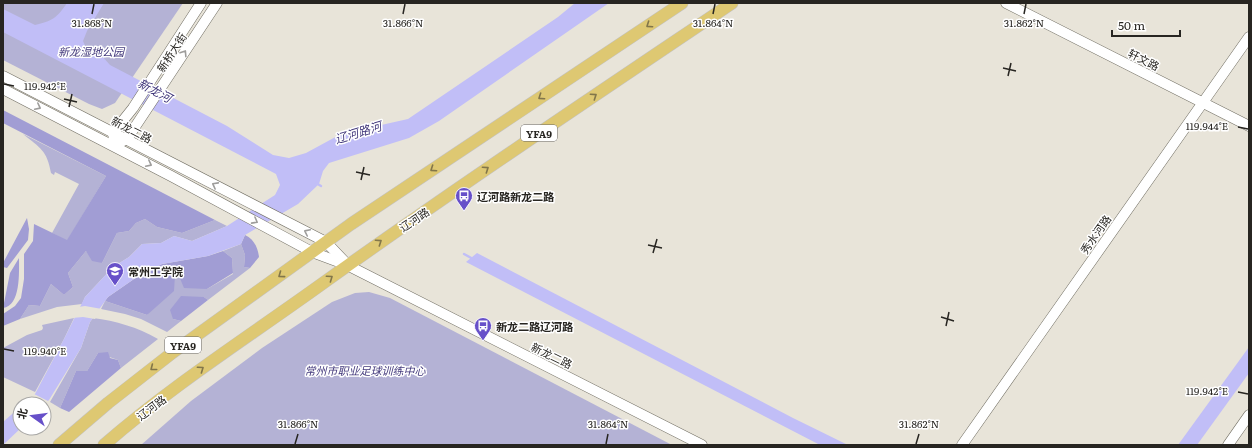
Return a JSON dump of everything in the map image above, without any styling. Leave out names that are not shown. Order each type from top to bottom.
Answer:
[{"type":"main road","name":"YFA9","points":[[59,445],[108,403],[172,353],[326,242],[682,3]]},
{"type":"main road","name":"辽河路","points":[[104,445],[193,375],[348,265],[732,3]]},
{"type":"street","name":"新桥大街","points":[[113,133],[151,80],[201,3]]},
{"type":"street","name":"新桥大街","points":[[114,146],[127,139],[217,3]]},
{"type":"street","name":"轩文路","points":[[1006,3],[1249,126]]},
{"type":"street","name":"秀水河路","points":[[962,445],[1249,37]]},
{"type":"street","name":"新龙二路","points":[[3,76],[326,242]]},
{"type":"street","name":"新龙二路","points":[[3,89],[240,212],[312,252],[348,265],[702,445]]},
{"type":"street","points":[[113,133],[114,146]]},
{"type":"street","points":[[326,242],[348,265]]},
{"type":"street","points":[[1228,445],[1249,415]]},
{"type":"green space","name":"新龙湿地公园","points":[[3,3],[183,3],[115,103],[102,109],[89,104],[3,60]]},
{"type":"green space","points":[[23,134],[106,176],[67,241],[52,233],[79,184],[55,172],[54,175],[51,173],[45,154],[38,146]]},
{"type":"green space","points":[[145,219],[157,227],[182,233],[215,220],[227,226],[192,241],[174,236],[161,243],[142,244],[129,257],[113,267],[85,297],[82,304],[57,307],[20,319],[29,305],[40,306],[51,284],[64,295],[73,287],[68,273],[86,251],[102,263],[117,233],[129,231],[136,223]]},
{"type":"green space","points":[[241,244],[245,255],[244,267],[250,268],[208,300],[204,297],[173,319],[181,321],[167,332],[141,319],[101,309],[105,301],[147,315],[175,275],[207,289],[233,274],[232,258],[223,251]]},
{"type":"green space","name":"常州市职业足球训练中心","points":[[369,292],[390,298],[672,445],[141,445],[191,401],[262,348],[332,302],[355,293]]},
{"type":"green space","points":[[74,318],[35,392],[3,377],[3,348],[27,335],[42,330],[42,325]]},
{"type":"green space","points":[[93,318],[126,325],[158,339],[121,368],[118,360],[98,353],[87,371],[76,371],[60,408],[52,403],[52,399],[81,348],[90,322]]},
{"type":"shaded area","points":[[3,110],[215,220],[182,233],[157,227],[145,219],[136,223],[129,231],[117,233],[102,263],[92,261],[86,251],[68,273],[73,287],[64,295],[51,284],[40,306],[29,305],[20,319],[3,326],[3,314],[15,306],[21,298],[24,279],[24,254],[33,241],[34,224],[67,240],[106,176],[3,123]]},
{"type":"shaded area","points":[[27,218],[29,229],[28,240],[7,268],[3,267],[3,263]]},
{"type":"shaded area","points":[[245,235],[251,239],[258,250],[259,257],[250,268],[244,267],[245,255],[241,244]]},
{"type":"shaded area","points":[[223,251],[232,258],[233,273],[207,289],[184,288],[179,276],[175,275],[174,291],[147,315],[105,301],[108,297],[134,279],[162,264],[208,256]]},
{"type":"shaded area","points":[[19,258],[19,279],[16,295],[9,306],[3,308],[10,273]]},
{"type":"shaded area","points":[[181,296],[204,297],[208,300],[181,321],[173,319],[170,310]]},
{"type":"shaded area","points":[[108,352],[110,358],[118,360],[121,368],[69,412],[60,408],[76,371],[87,371],[98,353]]},
{"type":"water","points":[[67,3],[104,3],[87,31],[83,41],[86,48],[101,55],[110,65],[227,126],[273,155],[289,158],[306,153],[341,134],[408,119],[558,17],[575,3],[609,3],[439,121],[409,138],[329,163],[323,171],[319,184],[298,204],[245,235],[241,244],[208,256],[162,264],[134,279],[108,297],[90,322],[81,348],[51,396],[33,396],[85,297],[113,267],[129,257],[142,244],[161,243],[174,236],[192,241],[227,226],[275,195],[280,185],[276,174],[3,32],[3,9],[35,25],[54,18]]},
{"type":"water","points":[[477,253],[793,418],[848,445],[820,445],[466,262]]},
{"type":"water","points":[[1249,347],[1249,373],[1197,445],[1178,445]]},
{"type":"water","points":[[12,414],[13,436],[3,445],[3,422]]},
{"type":"pier","points":[[85,306],[102,309],[95,319],[83,317],[72,318],[78,307]]},
{"type":"pier","points":[[32,393],[38,396],[29,396]]},
{"type":"waterway","points":[[316,183],[321,186]]},
{"type":"waterway","points":[[464,254],[473,259]]},
{"type":"place","name":"辽河路新龙二路","points":[[464,211]]},
{"type":"place","name":"常州工学院","points":[[115,286]]},
{"type":"place","name":"新龙二路辽河路","points":[[483,341]]},
{"type":"water label","name":"新龙河","points":[[155,90]]},
{"type":"water label","name":"辽河路河","points":[[358,132]]}]
